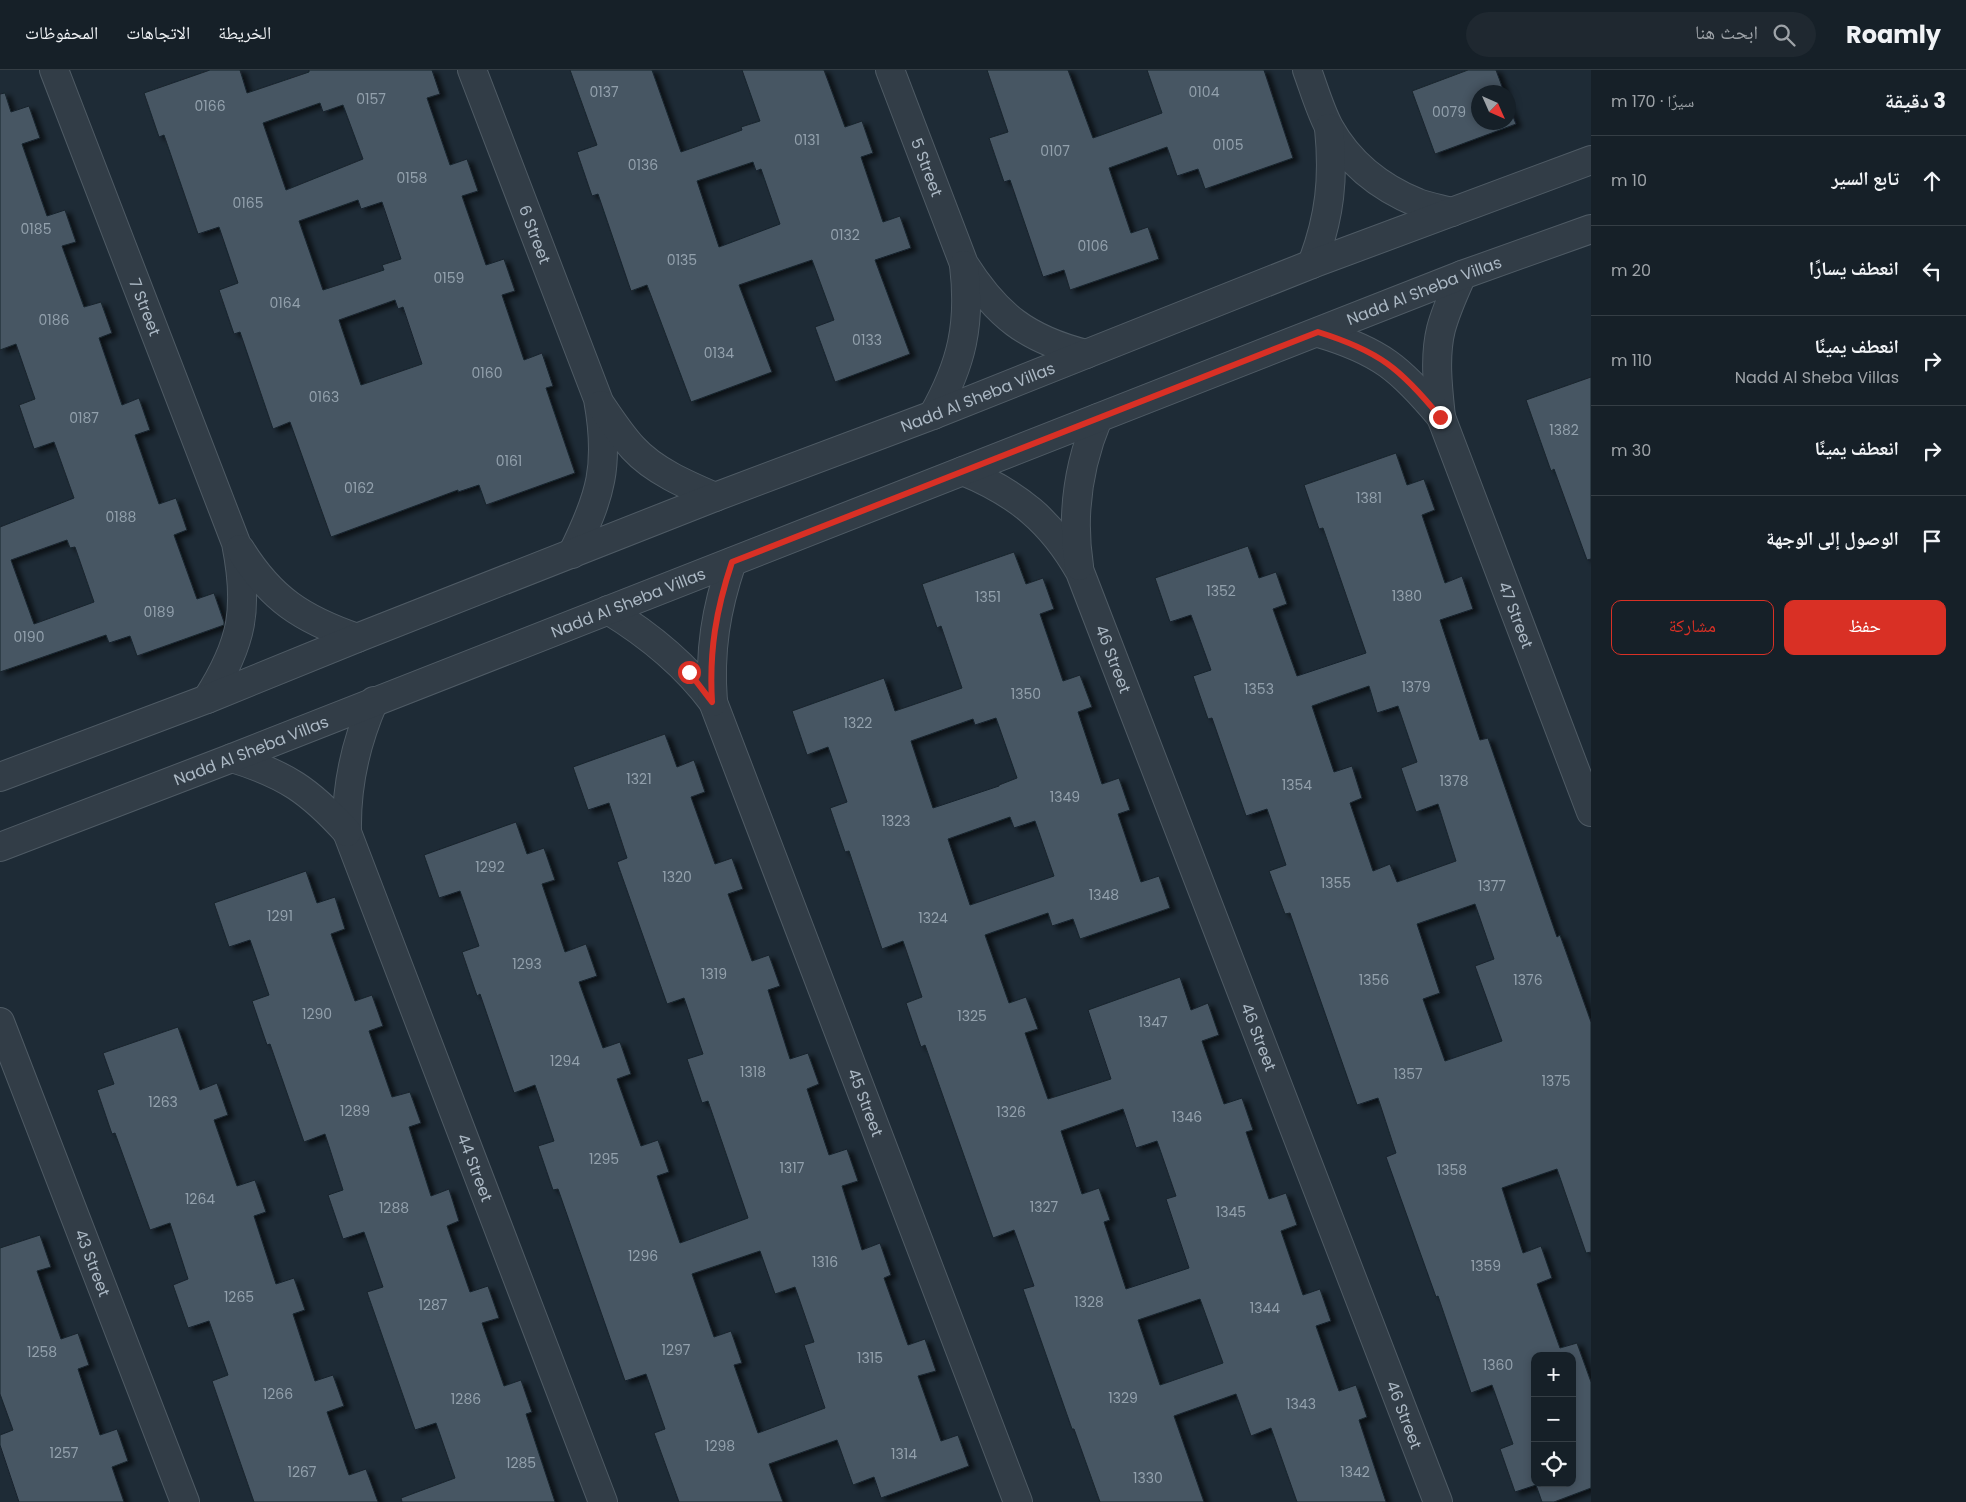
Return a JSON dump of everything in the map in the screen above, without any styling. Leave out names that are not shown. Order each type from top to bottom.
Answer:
[{"type":"street","name":"7 Street","points":[[54,70],[236,543]]},
{"type":"street","name":"6 Street","points":[[472,70],[598,399]]},
{"type":"street","name":"5 Street","points":[[890,70],[964,264]]},
{"type":"street","points":[[1307,70],[1329,126],[1340,145],[1362,170],[1389,189],[1419,204],[1452,212]]},
{"type":"street","points":[[1312,264],[1323,237],[1329,208],[1332,178],[1329,126]]},
{"type":"street","name":"Nadd Al Sheba Villas","points":[[0,777],[207,700],[357,638],[716,497],[933,415],[1312,264],[1591,160]]},
{"type":"street","name":"Nadd Al Sheba Villas","points":[[2,851],[374,701],[1462,275],[1591,229]]},
{"type":"street","points":[[964,264],[994,306],[1014,323],[1036,337],[1086,354]]},
{"type":"street","points":[[933,415],[949,386],[960,355],[966,323],[967,290],[964,264]]},
{"type":"street","points":[[1440,417],[1437,388],[1441,330],[1450,302],[1462,275]]},
{"type":"street","points":[[1318,332],[1348,341],[1376,354],[1400,372],[1440,417]]},
{"type":"street","points":[[598,399],[634,450],[660,469],[687,485],[716,497]]},
{"type":"street","points":[[572,554],[587,525],[598,494],[604,463],[603,431],[598,399]]},
{"type":"street","name":"47 Street","points":[[1440,417],[1591,812]]},
{"type":"street","points":[[1080,572],[1075,528],[1076,500],[1082,462],[1098,418]]},
{"type":"street","points":[[963,471],[990,482],[1015,497],[1037,515],[1056,535],[1080,572]]},
{"type":"street","points":[[236,543],[253,570],[274,593],[299,613],[327,627],[357,638]]},
{"type":"street","points":[[207,700],[224,672],[236,641],[243,608],[242,576],[236,543]]},
{"type":"street","points":[[712,702],[711,665],[714,630],[721,595],[732,562]]},
{"type":"street","name":"46 Street","points":[[1080,572],[1438,1502]]},
{"type":"street","points":[[608,610],[664,648],[689,672],[712,702]]},
{"type":"street","points":[[347,832],[346,808],[354,753],[374,701]]},
{"type":"street","name":"45 Street","points":[[712,702],[1018,1502]]},
{"type":"street","points":[[232,758],[260,766],[286,779],[310,796],[347,832]]},
{"type":"street","name":"44 Street","points":[[347,832],[603,1502]]},
{"type":"street","name":"43 Street","points":[[0,1022],[185,1502]]},
{"type":"building","points":[[210,70],[240,70],[247,93],[309,72],[309,70],[432,70],[440,94],[427,98],[450,165],[467,159],[478,191],[462,196],[486,265],[504,259],[515,291],[502,295],[524,360],[542,353],[553,386],[546,388],[575,473],[486,505],[479,485],[458,492],[458,490],[331,537],[290,422],[273,429],[240,332],[234,334],[219,290],[238,283],[219,227],[198,234],[164,135],[159,137],[144,93]],"holes":[[[320,103],[323,112],[343,105],[363,159],[286,190],[263,123]],[[358,200],[361,209],[382,202],[401,259],[382,265],[384,270],[323,290],[299,221]],[[395,300],[398,309],[403,307],[422,364],[361,385],[339,320]]]},
{"type":"building","points":[[570,70],[652,70],[681,152],[742,130],[741,127],[760,121],[742,70],[824,70],[845,127],[862,121],[873,153],[861,157],[883,222],[900,216],[911,248],[875,260],[910,354],[835,382],[815,327],[834,320],[812,260],[739,285],[772,372],[691,402],[647,285],[631,291],[598,194],[592,196],[577,152],[597,145]],"holes":[[[753,162],[756,171],[761,169],[780,224],[719,247],[697,181]]]},
{"type":"building","points":[[987,70],[1068,70],[1093,138],[1162,113],[1147,70],[1264,70],[1293,158],[1205,189],[1198,169],[1177,176],[1167,147],[1109,168],[1131,233],[1148,227],[1159,259],[1070,290],[1064,270],[1043,277],[1010,180],[1004,182],[989,138],[1008,132]]},
{"type":"building","points":[[1468,70],[1496,70],[1501,85],[1471,85],[1471,130],[1500,130],[1435,154],[1412,91]]},
{"type":"building","points":[[5,93],[11,112],[29,106],[40,138],[22,144],[47,216],[65,210],[76,242],[62,246],[84,307],[101,302],[112,333],[99,338],[122,405],[139,398],[150,430],[135,435],[159,504],[176,498],[187,530],[174,535],[197,599],[214,593],[224,622],[224,625],[137,656],[130,636],[109,643],[106,635],[0,672],[0,527],[74,498],[54,442],[34,449],[19,405],[35,399],[16,344],[0,350],[0,94]],"holes":[[[67,540],[70,548],[75,547],[94,602],[34,624],[11,560]]]},
{"type":"building","points":[[1591,377],[1591,559],[1587,560],[1554,469],[1551,471],[1526,400]]},
{"type":"building","points":[[1396,453],[1407,485],[1424,479],[1435,510],[1422,515],[1445,583],[1462,576],[1473,609],[1440,620],[1480,740],[1488,738],[1557,937],[1560,935],[1591,1022],[1591,1252],[1586,1253],[1557,1169],[1502,1188],[1523,1253],[1541,1246],[1552,1278],[1537,1284],[1560,1348],[1577,1343],[1591,1382],[1591,1488],[1554,1502],[1542,1502],[1537,1487],[1576,1487],[1576,1352],[1531,1352],[1531,1487],[1515,1492],[1500,1449],[1513,1444],[1492,1385],[1471,1393],[1438,1296],[1436,1297],[1386,1157],[1396,1153],[1378,1098],[1357,1105],[1290,913],[1285,914],[1269,871],[1286,865],[1267,809],[1246,816],[1212,718],[1208,719],[1193,676],[1211,670],[1191,615],[1170,622],[1155,578],[1248,546],[1259,578],[1276,572],[1287,604],[1273,609],[1297,676],[1366,653],[1323,528],[1319,529],[1304,485]],"holes":[[[1369,686],[1377,713],[1398,706],[1417,762],[1401,768],[1416,812],[1438,804],[1456,861],[1397,882],[1390,864],[1373,871],[1350,803],[1362,798],[1352,766],[1334,772],[1312,706]],[[1475,904],[1494,959],[1475,966],[1502,1041],[1445,1061],[1423,999],[1440,993],[1417,924]]]},
{"type":"building","points":[[1014,552],[1026,584],[1043,578],[1054,609],[1040,614],[1063,681],[1080,675],[1092,707],[1078,712],[1102,784],[1119,778],[1130,810],[1118,814],[1141,882],[1159,876],[1170,908],[1080,939],[1073,919],[1052,926],[1048,913],[985,935],[1009,1003],[1026,997],[1038,1029],[1025,1033],[1048,1099],[1111,1079],[1088,1010],[1180,977],[1191,1010],[1208,1003],[1219,1035],[1202,1041],[1224,1104],[1242,1098],[1253,1130],[1246,1132],[1269,1199],[1286,1193],[1297,1225],[1281,1231],[1303,1295],[1320,1289],[1331,1321],[1316,1326],[1339,1391],[1356,1385],[1367,1417],[1359,1420],[1386,1502],[1297,1502],[1271,1428],[1251,1436],[1236,1394],[1174,1416],[1204,1502],[1100,1502],[1074,1429],[1072,1429],[1023,1289],[1034,1286],[1014,1230],[993,1238],[925,1045],[921,1047],[906,1003],[922,997],[903,941],[882,949],[849,851],[845,852],[830,808],[847,802],[828,747],[807,755],[792,711],[884,678],[895,711],[962,688],[941,626],[937,628],[922,584]],"holes":[[[996,718],[1017,778],[933,808],[911,741],[973,719],[975,725]],[[1010,817],[1014,828],[1035,821],[1054,876],[970,905],[948,839]],[[1123,1109],[1136,1148],[1157,1141],[1176,1196],[1166,1199],[1189,1268],[1126,1289],[1104,1222],[1110,1220],[1099,1188],[1082,1194],[1061,1131]],[[1200,1299],[1223,1363],[1160,1385],[1138,1320]]]},
{"type":"building","points":[[665,734],[677,767],[694,760],[705,792],[691,797],[715,864],[732,858],[743,889],[728,894],[752,961],[769,955],[780,986],[768,990],[790,1059],[808,1053],[819,1084],[807,1089],[829,1155],[847,1149],[858,1181],[842,1186],[862,1250],[880,1243],[891,1275],[884,1278],[908,1345],[925,1339],[936,1371],[918,1376],[941,1441],[958,1435],[969,1466],[881,1498],[874,1477],[853,1485],[837,1440],[769,1464],[783,1502],[679,1502],[654,1433],[665,1429],[646,1374],[625,1381],[558,1189],[553,1190],[538,1146],[554,1141],[535,1085],[514,1093],[480,994],[477,996],[462,952],[479,946],[460,891],[439,898],[424,855],[516,822],[527,854],[544,848],[555,880],[542,884],[565,952],[586,944],[597,976],[579,982],[603,1048],[620,1042],[631,1074],[617,1079],[641,1146],[658,1140],[669,1172],[657,1176],[680,1243],[748,1218],[708,1101],[702,1103],[687,1059],[703,1054],[684,998],[667,1004],[617,862],[627,858],[609,803],[588,810],[573,767]],"holes":[[[760,1251],[775,1294],[795,1287],[814,1342],[804,1345],[825,1408],[758,1433],[734,1365],[742,1363],[731,1331],[714,1337],[692,1274]]]},
{"type":"building","points":[[306,871],[317,903],[335,897],[345,929],[331,934],[355,1001],[372,995],[383,1026],[369,1031],[392,1097],[410,1092],[421,1123],[409,1127],[431,1196],[449,1189],[459,1221],[447,1226],[470,1292],[488,1286],[499,1318],[482,1323],[504,1386],[521,1380],[532,1412],[526,1414],[555,1502],[402,1502],[401,1498],[455,1478],[436,1423],[415,1430],[367,1292],[383,1287],[364,1232],[343,1239],[328,1195],[343,1190],[325,1134],[304,1142],[270,1044],[267,1045],[252,1001],[269,995],[250,940],[229,947],[214,903]]},
{"type":"building","points":[[178,1027],[200,1090],[217,1083],[228,1115],[214,1120],[237,1186],[255,1180],[266,1212],[254,1216],[276,1284],[294,1278],[305,1310],[293,1314],[315,1381],[333,1375],[344,1406],[327,1412],[349,1475],[366,1469],[378,1502],[254,1502],[212,1381],[228,1375],[209,1321],[188,1328],[173,1285],[188,1279],[170,1223],[150,1230],[115,1133],[112,1134],[97,1090],[114,1084],[103,1053]]},
{"type":"building","points":[[40,1235],[51,1267],[37,1271],[61,1339],[78,1333],[89,1365],[78,1369],[100,1435],[117,1429],[128,1461],[112,1467],[124,1502],[19,1502],[0,1445],[0,1435],[13,1430],[0,1394],[0,1248]]},
{"type":"route","points":[[689,672],[702,686],[712,702],[711,665],[714,630],[721,595],[732,562],[1318,332],[1348,341],[1376,354],[1400,372],[1422,394],[1440,417]]}]
